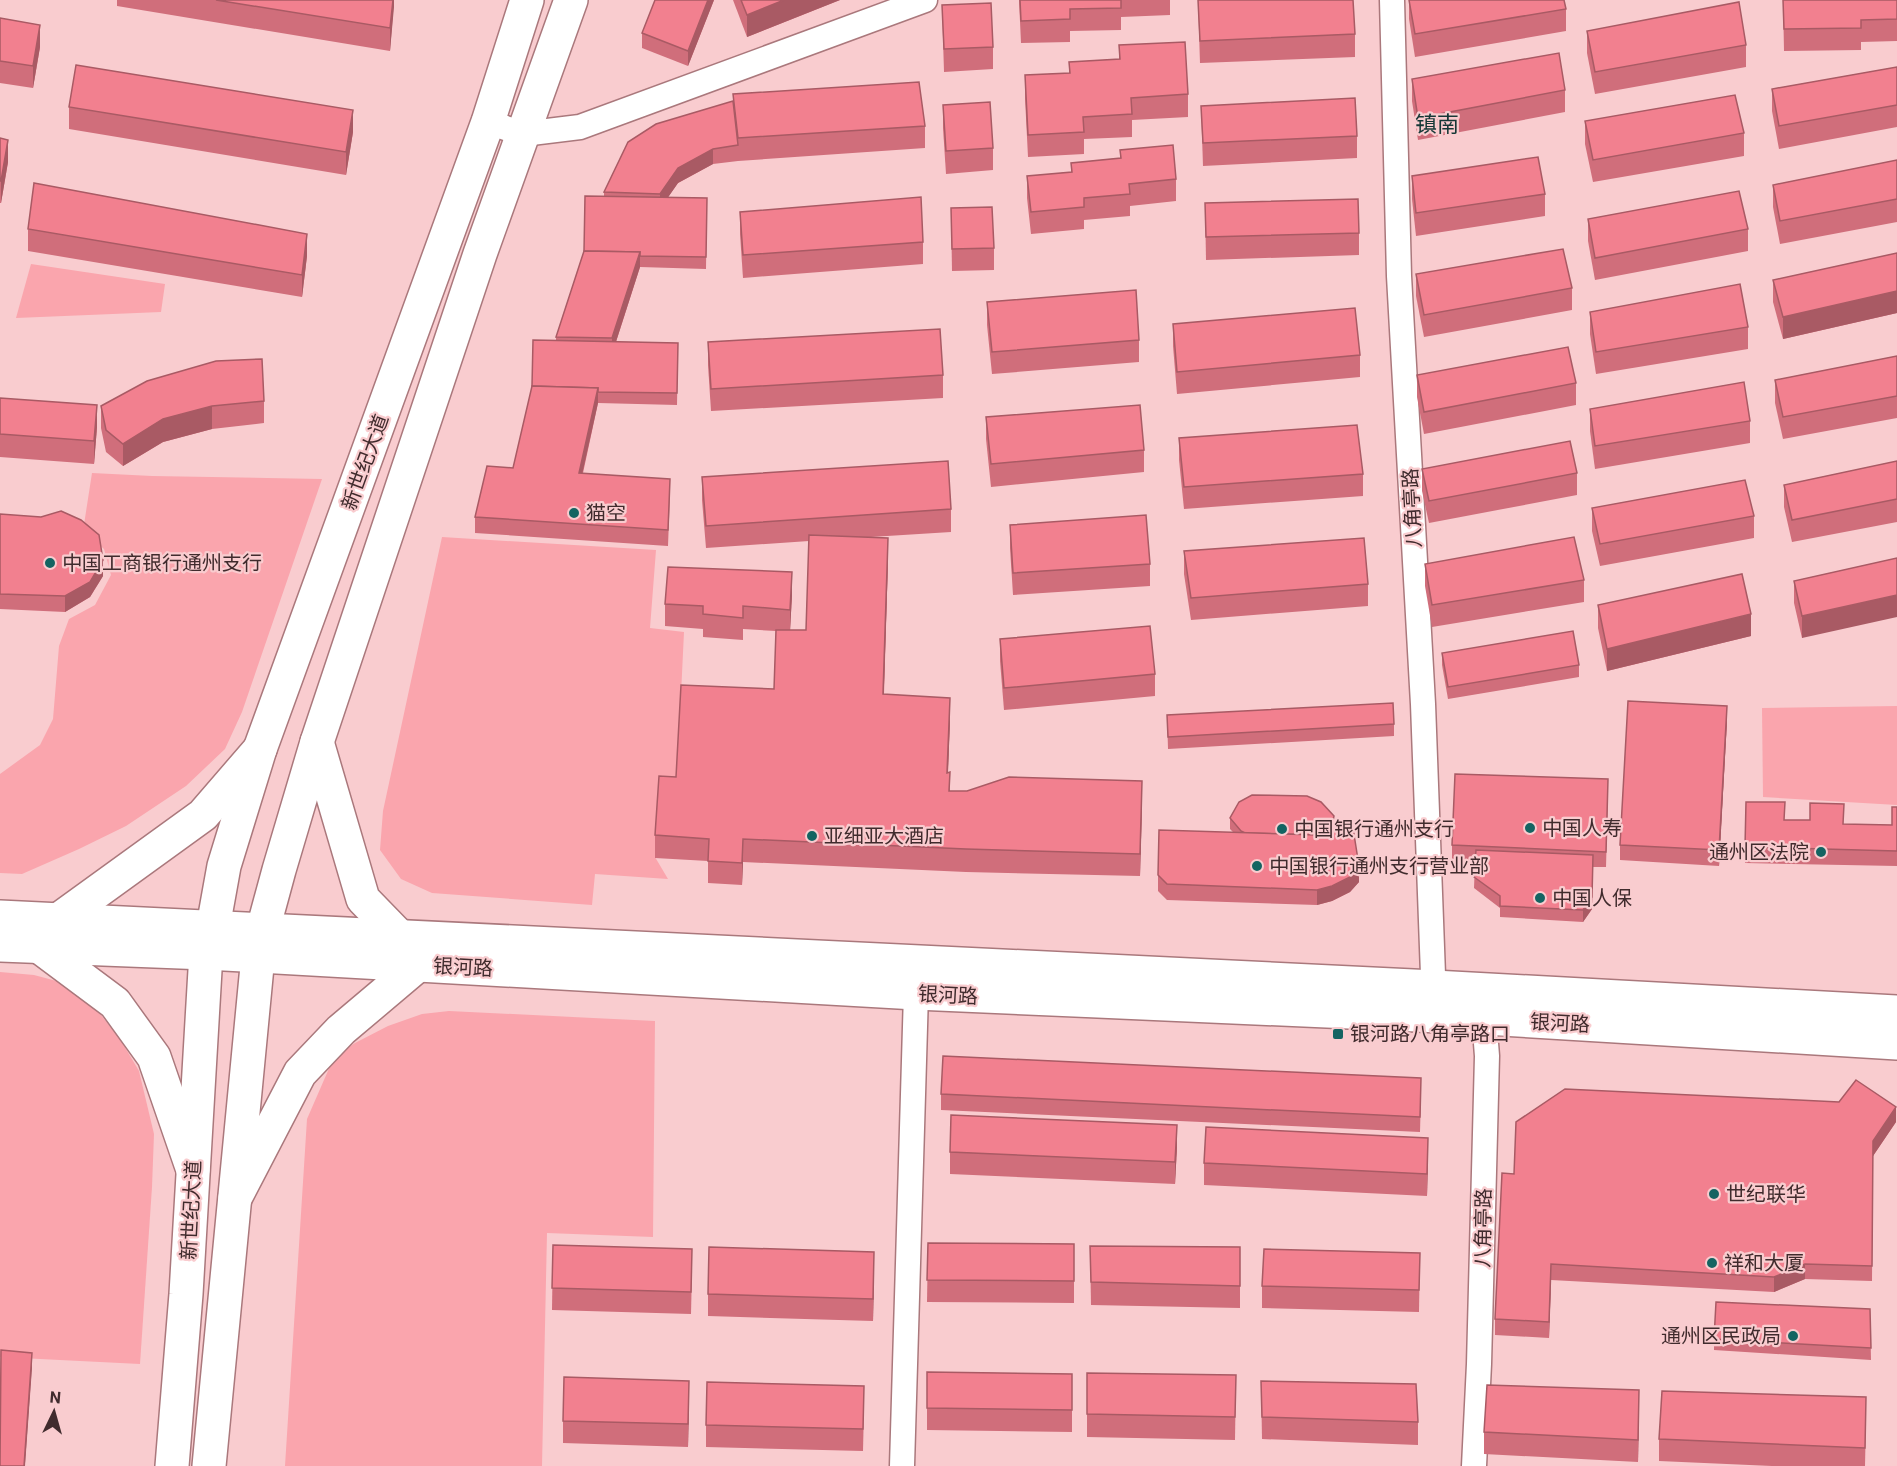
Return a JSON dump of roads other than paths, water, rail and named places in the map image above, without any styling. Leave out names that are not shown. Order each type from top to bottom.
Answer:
[{"type":"main road","name":"新世纪大道","points":[[172,1466],[210,940],[224,866],[260,749],[488,122],[527,0]]},
{"type":"main road","name":"新世纪大道","points":[[209,1466],[261,943],[279,870],[317,742],[480,254],[571,0]]},
{"type":"main road","points":[[317,742],[363,899],[399,936]]},
{"type":"main road","points":[[193,1170],[154,1057],[114,1003],[49,934],[203,815],[260,749]]},
{"type":"main road","name":"银河路","points":[[0,917],[49,934]]},
{"type":"main road","name":"银河路","points":[[0,945],[49,934],[210,940],[261,943],[418,965],[916,993],[1897,1012]]},
{"type":"main road","name":"银河路","points":[[261,943],[399,936],[1434,1002]]},
{"type":"main road","points":[[235,1198],[300,1073],[341,1030],[418,965]]},
{"type":"main road","name":"银河路","points":[[1487,1004],[1897,1043]]},
{"type":"street","points":[[488,122],[524,134],[580,127],[925,0]]},
{"type":"street","name":"八角亭路","points":[[1392,0],[1399,276],[1422,693],[1434,1002]]},
{"type":"street","points":[[902,1466],[916,993]]},
{"type":"street","name":"八角亭路","points":[[1474,1466],[1479,1364],[1487,1004]]},
{"type":"place","name":"猫空","points":[[574,513]]},
{"type":"place","name":"中国工商银行通州支行","points":[[50,563]]},
{"type":"place","name":"中国人寿","points":[[1530,828]]},
{"type":"place","name":"中国银行通州支行","points":[[1282,829]]},
{"type":"place","name":"亚细亚大酒店","points":[[812,836]]},
{"type":"place","name":"通州区法院","points":[[1821,852]]},
{"type":"place","name":"中国银行通州支行营业部","points":[[1257,866]]},
{"type":"place","name":"中国人保","points":[[1540,898]]},
{"type":"place","name":"银河路八角亭路口","points":[[1338,1034]]},
{"type":"place","name":"世纪联华","points":[[1714,1194]]},
{"type":"place","name":"祥和大厦","points":[[1712,1263]]},
{"type":"place","name":"通州区民政局","points":[[1793,1336]]},
{"type":"district","name":"镇南","points":[[1437,124]]}]
